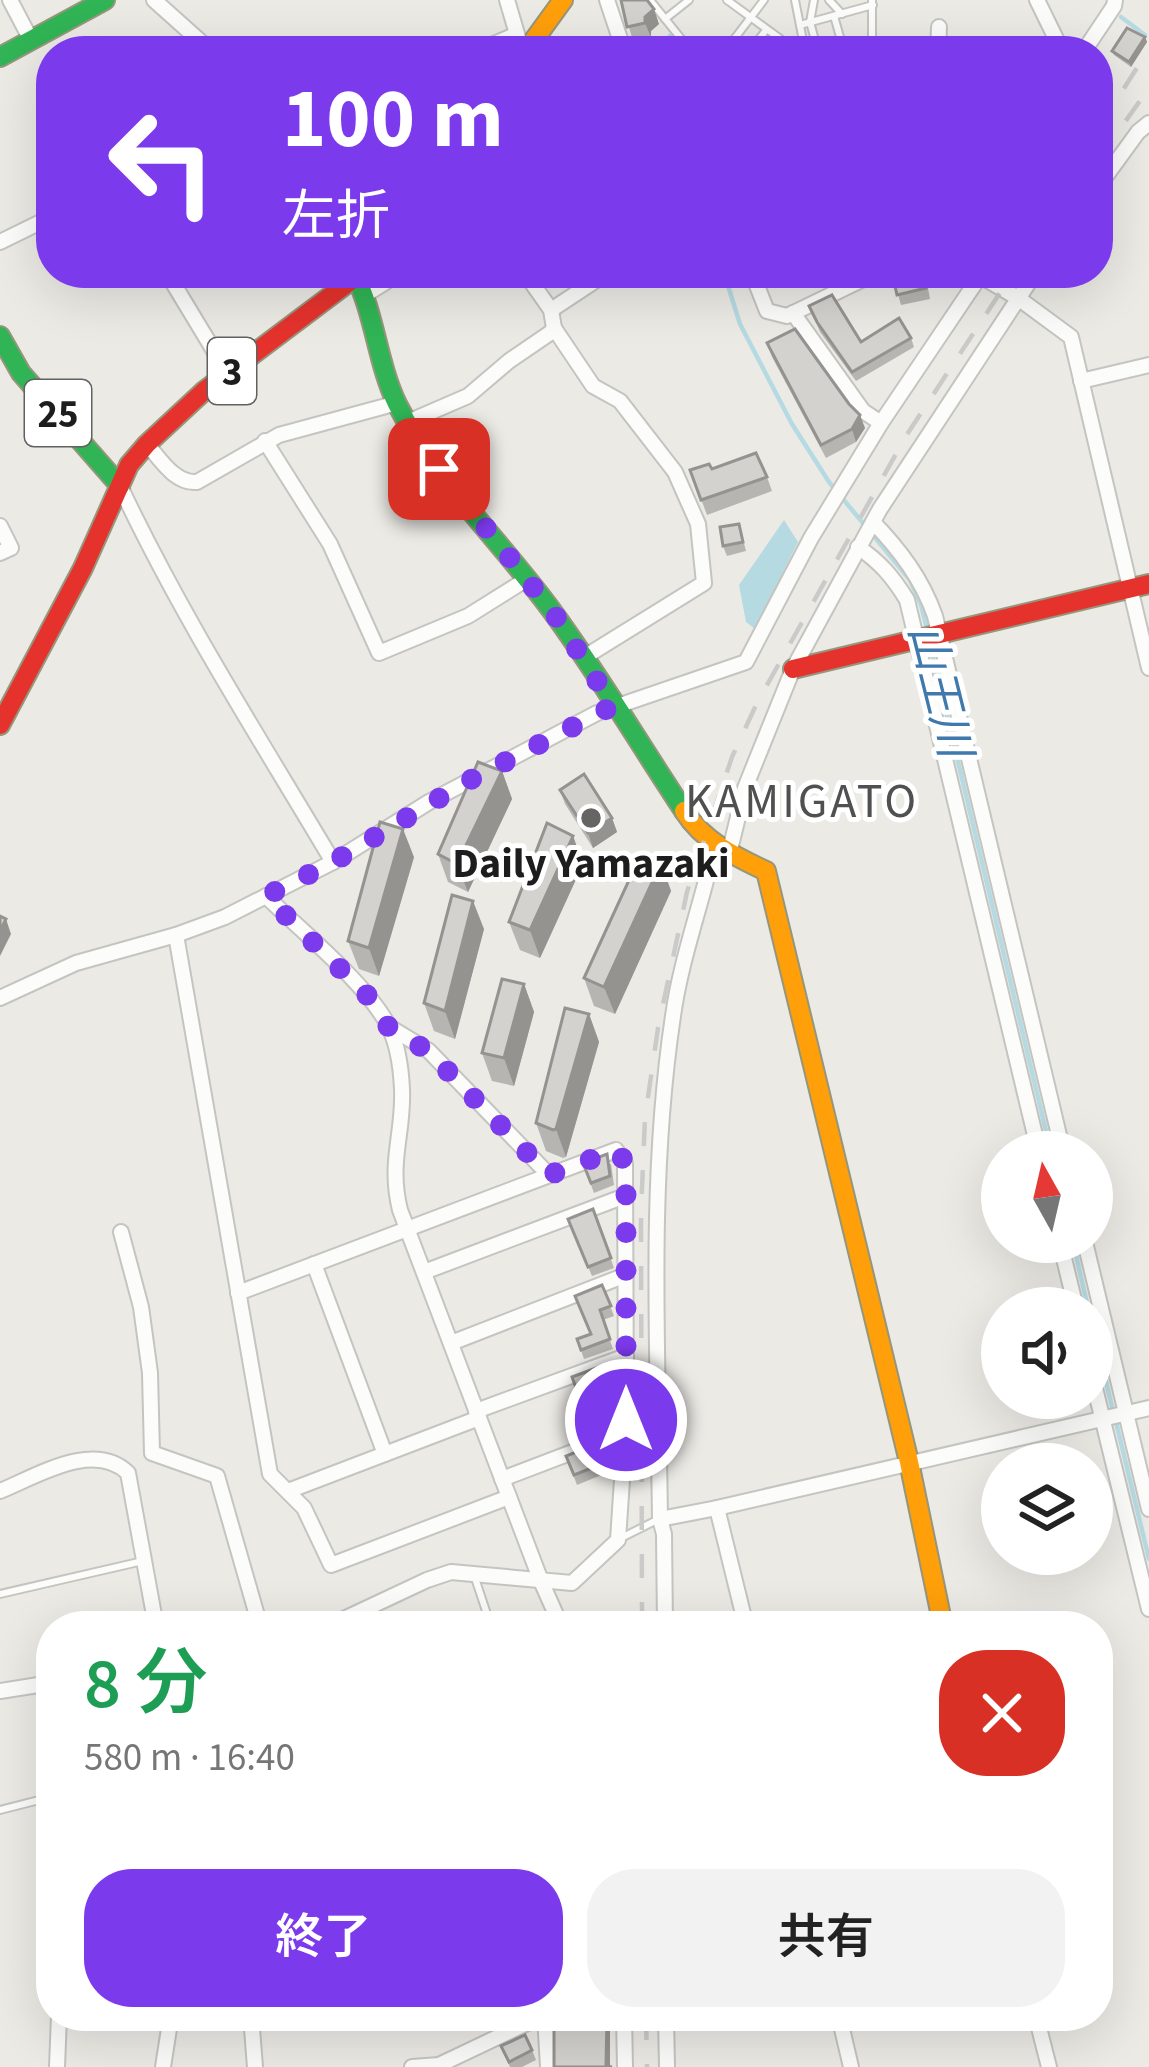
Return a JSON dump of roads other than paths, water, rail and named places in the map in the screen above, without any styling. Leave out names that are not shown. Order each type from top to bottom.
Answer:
[{"type":"street","points":[[10,0],[32,40]]},
{"type":"street","points":[[39,36],[105,0]]},
{"type":"street","points":[[154,0],[195,36]]},
{"type":"street","points":[[507,0],[519,36]]},
{"type":"street","points":[[531,36],[563,0]]},
{"type":"street","points":[[608,0],[619,36]]},
{"type":"street","points":[[1037,0],[1055,36]]},
{"type":"street","points":[[1094,36],[1115,0]]},
{"type":"street","points":[[939,26],[939,36]]},
{"type":"street","points":[[0,57],[36,38]]},
{"type":"street","points":[[1113,167],[1149,123]]},
{"type":"street","points":[[0,242],[36,225]]},
{"type":"street","points":[[176,288],[228,374]]},
{"type":"street","name":"3","points":[[0,725],[83,568],[130,465],[204,391],[348,288]]},
{"type":"street","points":[[361,288],[397,404],[431,458],[553,612],[694,826],[729,854],[766,871],[909,1462],[940,1611]]},
{"type":"street","points":[[536,288],[551,310],[554,328],[593,386],[620,401],[674,472],[698,524],[704,583],[583,658]]},
{"type":"street","points":[[551,310],[584,288]]},
{"type":"street","points":[[758,288],[767,311],[787,316],[844,288]]},
{"type":"street","points":[[0,998],[76,963],[224,917],[333,862],[448,791],[613,706],[746,662],[842,487],[973,288]]},
{"type":"street","points":[[1002,288],[1071,337],[1140,586],[1149,668]]},
{"type":"street","points":[[665,1611],[656,1211],[661,1118],[673,1011],[710,865],[729,854],[745,788],[793,669],[866,533],[1025,288]]},
{"type":"street","points":[[793,313],[863,411],[881,423]]},
{"type":"street","points":[[407,422],[468,396],[554,328]]},
{"type":"street","name":"25","points":[[0,336],[21,373],[120,486]]},
{"type":"street","points":[[1081,381],[1149,365]]},
{"type":"street","points":[[147,444],[176,476],[187,483],[197,482],[279,435],[397,404]]},
{"type":"street","points":[[265,441],[330,544],[379,653],[469,616],[527,579]]},
{"type":"street","points":[[120,486],[144,537],[333,862]]},
{"type":"street","points":[[0,526],[11,548],[0,553]]},
{"type":"street","points":[[866,533],[877,560],[893,577],[928,637],[1057,1131]]},
{"type":"street","points":[[866,533],[898,548],[930,602],[928,637],[1034,1131]]},
{"type":"street","points":[[793,669],[1140,586]]},
{"type":"street","points":[[266,896],[371,999],[398,1048],[403,1093],[395,1186],[554,1611]]},
{"type":"street","points":[[176,935],[270,1474],[304,1508],[331,1565],[509,1497]]},
{"type":"street","points":[[389,1028],[428,1051],[549,1175]]},
{"type":"street","points":[[238,1294],[616,1150],[626,1163],[625,1432],[617,1540],[572,1583],[451,1572],[364,1610]]},
{"type":"street","points":[[424,1272],[626,1196]]},
{"type":"street","points":[[121,1232],[141,1307],[150,1372],[152,1453]]},
{"type":"street","points":[[1088,1263],[1149,1610]]},
{"type":"street","points":[[314,1264],[386,1454]]},
{"type":"street","points":[[451,1343],[626,1275]]},
{"type":"street","points":[[288,1491],[626,1357]]},
{"type":"street","points":[[660,1519],[1149,1408]]},
{"type":"street","points":[[1114,1416],[1149,1509]]},
{"type":"street","points":[[502,1479],[625,1432]]},
{"type":"street","points":[[128,1473],[152,1453]]},
{"type":"street","points":[[152,1453],[217,1476],[256,1611]]},
{"type":"street","points":[[0,1491],[87,1457],[122,1466],[128,1473],[154,1611]]},
{"type":"street","points":[[717,1508],[742,1611]]},
{"type":"street","points":[[0,1691],[36,1685]]},
{"type":"street","points":[[57,2067],[58,2031]]},
{"type":"street","points":[[163,2067],[169,2031]]},
{"type":"street","points":[[252,2031],[255,2067]]},
{"type":"street","points":[[412,2067],[439,2065],[512,2031]]},
{"type":"street","points":[[545,2031],[548,2067]]},
{"type":"street","points":[[624,2031],[625,2067]]},
{"type":"street","points":[[666,2031],[667,2067]]},
{"type":"street","points":[[843,2031],[851,2067]]},
{"type":"street","points":[[1040,2031],[1049,2067]]},
{"type":"lane","points":[[665,0],[653,3],[679,36]]},
{"type":"lane","points":[[665,19],[689,0]]},
{"type":"lane","points":[[727,0],[777,36]]},
{"type":"lane","points":[[736,36],[764,0]]},
{"type":"lane","points":[[795,0],[800,36]]},
{"type":"lane","points":[[814,0],[810,22],[814,36]]},
{"type":"lane","points":[[830,0],[842,36]]},
{"type":"lane","points":[[800,25],[872,3],[872,36]]},
{"type":"lane","points":[[761,36],[766,29]]},
{"type":"lane","points":[[617,1540],[660,1519]]},
{"type":"lane","points":[[0,1594],[145,1561]]},
{"type":"lane","points":[[472,1572],[486,1611]]},
{"type":"lane","points":[[0,1810],[36,1801]]},
{"type":"water","points":[[784,520],[798,542],[755,629],[746,622],[739,585]]},
{"type":"waterway","points":[[1121,17],[1145,35]]},
{"type":"waterway","name":"山王川","points":[[729,288],[740,324],[792,424],[829,482],[910,580],[927,629]]},
{"type":"waterway","name":"山王川","points":[[929,640],[1046,1131]]},
{"type":"waterway","name":"山王川","points":[[1078,1263],[1083,1287]]},
{"type":"waterway","name":"山王川","points":[[1116,1422],[1149,1559]]},
{"type":"railway","points":[[1113,105],[1149,49]]},
{"type":"railway","points":[[1113,139],[1149,88]]},
{"type":"railway","points":[[642,1611],[645,1118],[658,1028],[687,892],[732,757],[757,703],[906,436],[1003,288]]},
{"type":"railway","points":[[646,2031],[647,2067]]},
{"type":"place","name":"Daily Yamazaki","points":[[591,818]]},
{"type":"district","name":"KAMIGATO","points":[[802,800]]}]
